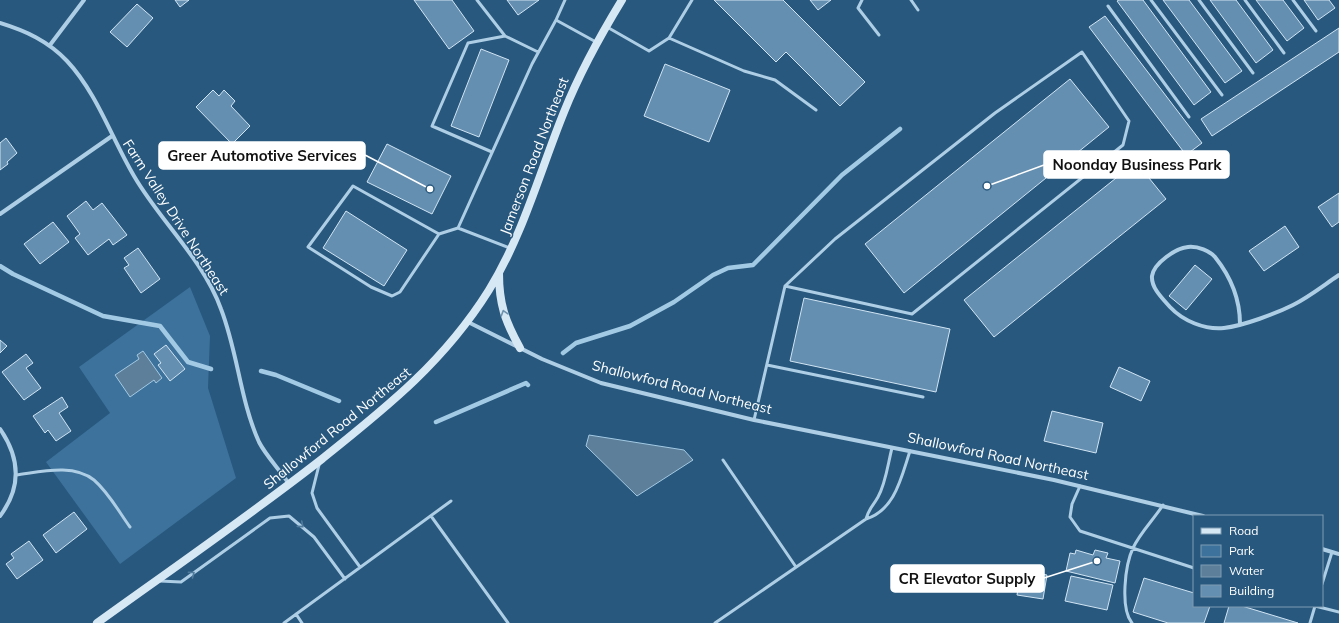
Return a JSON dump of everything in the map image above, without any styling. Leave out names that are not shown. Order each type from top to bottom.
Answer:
[{"type":"street","points":[[50,45],[84,0]]},
{"type":"street","name":"Jamerson Road Northeast","points":[[468,322],[511,248],[582,70],[622,0]]},
{"type":"street","name":"Farm Valley Drive Northeast","points":[[0,23],[33,35],[50,45],[68,62],[83,82],[134,177],[206,279],[221,308],[234,350],[244,400],[260,444],[290,484]]},
{"type":"street","points":[[0,214],[112,136]]},
{"type":"street","points":[[1240,324],[1240,311],[1228,272],[1210,251],[1189,247],[1173,253],[1157,265],[1152,276],[1157,292],[1173,309],[1193,324],[1224,328],[1240,324],[1294,305],[1339,275]]},
{"type":"street","points":[[499,271],[499,297],[508,327],[520,348]]},
{"type":"street","name":"Shallowford Road Northeast","points":[[97,623],[290,484],[386,408],[423,375],[468,322],[520,348],[601,384],[754,420],[1080,486],[1199,515]]},
{"type":"street","points":[[0,429],[7,439],[14,455],[16,476],[15,489],[9,505],[0,516]]},
{"type":"street","points":[[1323,549],[1339,554]]},
{"type":"lane","points":[[477,0],[505,36],[538,52]]},
{"type":"lane","points":[[458,228],[538,52],[556,20],[564,0]]},
{"type":"lane","points":[[606,27],[649,51],[669,38],[692,0]]},
{"type":"lane","points":[[862,0],[858,8],[879,35]]},
{"type":"lane","points":[[910,0],[918,10]]},
{"type":"lane","points":[[1151,0],[1222,94]]},
{"type":"lane","points":[[1199,0],[1253,73]]},
{"type":"lane","points":[[1245,0],[1284,53]]},
{"type":"lane","points":[[1293,0],[1316,31]]},
{"type":"lane","points":[[1108,6],[1189,117]]},
{"type":"lane","points":[[556,20],[597,43]]},
{"type":"lane","points":[[492,152],[432,126],[468,43],[505,36]]},
{"type":"lane","points":[[669,38],[744,71],[775,80],[816,110]]},
{"type":"lane","points":[[754,420],[785,286],[835,239],[995,113],[1082,52],[1130,121],[1123,144],[912,314],[785,286]]},
{"type":"lane","points":[[439,234],[353,186],[308,247],[371,287],[392,296],[400,292],[439,234],[458,228],[511,248]]},
{"type":"lane","points":[[767,365],[923,397]]},
{"type":"lane","points":[[866,519],[870,506],[878,498],[892,448]]},
{"type":"lane","points":[[715,623],[866,519],[877,516],[886,508],[894,495],[910,451]]},
{"type":"lane","points":[[723,460],[796,567]]},
{"type":"lane","points":[[320,461],[312,493],[316,508],[360,567]]},
{"type":"lane","points":[[16,476],[51,470],[74,471],[93,480],[104,490],[130,527]]},
{"type":"lane","points":[[1080,486],[1072,504],[1070,517],[1080,532],[1193,568]]},
{"type":"lane","points":[[284,623],[451,501]]},
{"type":"lane","points":[[1132,623],[1127,617],[1124,601],[1125,581],[1132,548],[1163,505]]},
{"type":"lane","points":[[156,581],[181,582],[270,518],[289,516],[314,537],[345,579]]},
{"type":"lane","points":[[431,516],[508,623]]},
{"type":"lane","points":[[1323,581],[1332,552]]},
{"type":"lane","points":[[1310,623],[1315,607]]},
{"type":"lane","points":[[1319,607],[1339,612]]},
{"type":"lane","points":[[296,614],[302,623]]},
{"type":"green space","points":[[190,287],[210,336],[208,388],[236,478],[120,564],[46,462],[110,413],[79,367]]},
{"type":"water","points":[[143,351],[162,378],[156,383],[154,380],[130,397],[115,375],[139,359],[137,355]]},
{"type":"water","points":[[589,435],[684,450],[693,460],[637,496],[586,446]]},
{"type":"building","points":[[175,0],[189,0],[180,7]]},
{"type":"building","points":[[414,0],[452,0],[474,31],[449,49]]},
{"type":"building","points":[[507,0],[539,0],[518,15]]},
{"type":"building","points":[[714,0],[783,0],[865,82],[840,106],[786,52],[776,62]]},
{"type":"building","points":[[810,0],[831,0],[818,10]]},
{"type":"building","points":[[1143,0],[1211,92],[1194,105],[1117,1]]},
{"type":"building","points":[[1163,0],[1189,0],[1242,71],[1225,83]]},
{"type":"building","points":[[1210,0],[1236,0],[1273,50],[1256,63]]},
{"type":"building","points":[[1256,0],[1283,0],[1304,28],[1287,41]]},
{"type":"building","points":[[1304,0],[1329,0],[1335,8],[1318,20]]},
{"type":"building","points":[[137,4],[153,18],[127,47],[110,32]]},
{"type":"building","points":[[1105,16],[1202,143],[1186,155],[1089,27]]},
{"type":"building","points":[[1339,28],[1339,52],[1212,136],[1201,119]]},
{"type":"building","points":[[481,49],[509,60],[479,137],[451,126]]},
{"type":"building","points":[[665,64],[730,90],[709,142],[644,116]]},
{"type":"building","points":[[1070,79],[1109,127],[904,293],[865,244]]},
{"type":"building","points":[[213,90],[219,96],[224,90],[235,101],[231,106],[250,126],[232,144],[196,107]]},
{"type":"building","points":[[6,138],[17,153],[7,162],[8,164],[0,170],[0,143]]},
{"type":"building","points":[[387,144],[451,176],[432,214],[367,182]]},
{"type":"building","points":[[1136,162],[1166,199],[994,337],[964,300]]},
{"type":"building","points":[[1339,193],[1339,222],[1332,227],[1318,207]]},
{"type":"building","points":[[86,201],[93,210],[102,203],[127,235],[113,245],[109,239],[88,255],[75,238],[80,234],[67,216]]},
{"type":"building","points":[[346,211],[407,250],[384,286],[323,248]]},
{"type":"building","points":[[53,222],[69,242],[40,264],[24,244]]},
{"type":"building","points":[[1285,226],[1299,247],[1264,271],[1249,251]]},
{"type":"building","points":[[138,248],[160,279],[141,293],[124,268],[129,265],[124,258]]},
{"type":"building","points":[[1195,265],[1212,279],[1186,310],[1169,296]]},
{"type":"building","points":[[804,298],[950,329],[936,392],[790,361]]},
{"type":"building","points":[[0,340],[7,346],[0,353]]},
{"type":"building","points":[[166,345],[185,369],[170,381],[158,365],[161,363],[154,354]]},
{"type":"building","points":[[26,354],[33,363],[26,368],[41,388],[24,400],[2,372]]},
{"type":"building","points":[[1119,367],[1150,381],[1141,401],[1110,387]]},
{"type":"building","points":[[62,397],[68,407],[59,413],[71,431],[56,441],[48,430],[45,433],[33,416]]},
{"type":"building","points":[[1052,411],[1103,423],[1096,453],[1044,441]]},
{"type":"building","points":[[74,512],[87,529],[56,553],[43,535]]},
{"type":"building","points":[[29,541],[43,560],[17,579],[6,564],[14,558],[11,554]]},
{"type":"building","points":[[1076,550],[1093,555],[1095,550],[1108,553],[1106,558],[1120,561],[1115,583],[1066,571],[1070,553],[1075,554]]},
{"type":"building","points":[[1021,570],[1047,575],[1043,599],[1017,595]]},
{"type":"building","points":[[1071,576],[1113,585],[1107,610],[1065,601]]},
{"type":"building","points":[[1144,578],[1193,593],[1193,607],[1210,607],[1204,623],[1168,623],[1133,612]]},
{"type":"building","points":[[1229,607],[1245,607],[1298,623],[1224,623]]},
{"type":"waterway","points":[[563,353],[576,343],[630,326],[674,302],[713,275],[728,268],[753,265],[842,175],[900,129]]},
{"type":"waterway","points":[[0,266],[13,274],[103,316],[160,326],[188,362],[211,369]]},
{"type":"waterway","points":[[261,371],[276,375],[339,401]]},
{"type":"waterway","points":[[436,422],[526,383],[528,385]]},
{"type":"place","name":"Noonday Business Park","points":[[987,186]]},
{"type":"place","name":"Greer Automotive Services","points":[[430,189]]},
{"type":"place","name":"CR Elevator Supply","points":[[1097,561]]}]
